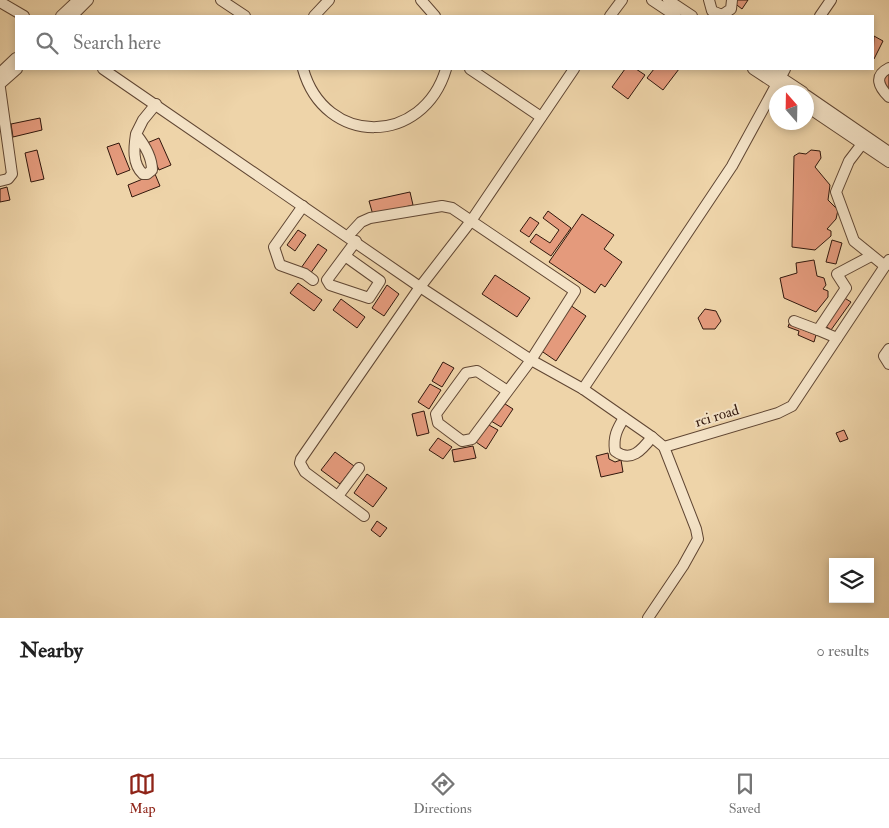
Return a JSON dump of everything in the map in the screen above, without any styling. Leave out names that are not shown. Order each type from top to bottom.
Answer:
[{"type":"street","points":[[62,15],[78,0]]},
{"type":"street","points":[[73,15],[88,0]]},
{"type":"street","points":[[221,0],[244,15]]},
{"type":"street","points":[[315,15],[329,0]]},
{"type":"street","points":[[421,0],[434,15]]},
{"type":"street","points":[[611,15],[622,0]]},
{"type":"street","points":[[652,0],[674,15]]},
{"type":"street","points":[[668,0],[690,15]]},
{"type":"street","points":[[709,0],[712,14],[722,15],[732,8]]},
{"type":"street","points":[[821,15],[831,0]]},
{"type":"street","points":[[0,2],[22,15]]},
{"type":"street","points":[[0,73],[15,59]]},
{"type":"street","points":[[889,68],[880,74],[878,84],[889,97]]},
{"type":"street","points":[[0,84],[15,70]]},
{"type":"street","points":[[105,70],[420,286],[531,360],[583,389],[664,447],[698,539],[683,566],[648,618]]},
{"type":"street","points":[[303,70],[314,94],[333,115],[359,126],[374,128],[402,122],[420,111],[435,95],[446,70]]},
{"type":"street","points":[[471,70],[541,117]]},
{"type":"street","points":[[364,516],[305,472],[300,463],[301,459],[420,286],[472,221],[573,70]]},
{"type":"street","points":[[757,70],[780,76],[793,85]]},
{"type":"street","points":[[583,389],[732,166],[780,76]]},
{"type":"street","points":[[0,88],[4,138],[12,174],[8,179],[0,180]]},
{"type":"street","points":[[814,100],[889,152]]},
{"type":"street","points":[[136,134],[143,120],[156,104]]},
{"type":"street","points":[[814,111],[889,162]]},
{"type":"street","points":[[862,144],[849,161],[836,192],[854,241],[871,256],[887,263]]},
{"type":"street","points":[[303,206],[274,247],[280,265],[305,274],[313,280]]},
{"type":"street","points":[[345,256],[380,281],[369,298],[330,285],[327,280],[345,256],[362,222],[370,218],[442,206],[452,208],[575,291],[531,360],[506,390],[472,439],[462,441],[438,423],[436,414],[466,373],[476,370],[506,390]]},
{"type":"street","points":[[818,330],[846,288],[837,274],[871,256]]},
{"type":"street","name":"rci road","points":[[664,447],[778,413],[792,406],[887,263]]},
{"type":"street","points":[[794,320],[837,338]]},
{"type":"street","points":[[889,349],[884,356],[889,364]]},
{"type":"street","points":[[624,418],[616,430],[614,442],[614,451],[621,456],[632,456],[643,449],[652,437]]},
{"type":"street","points":[[338,496],[359,468]]},
{"type":"building","points":[[734,0],[748,0],[742,9],[733,2]]},
{"type":"building","points":[[874,36],[883,41],[874,59]]},
{"type":"building","points":[[624,70],[638,70],[645,75],[628,99],[612,87]]},
{"type":"building","points":[[653,70],[678,70],[663,90],[647,78]]},
{"type":"building","points":[[889,71],[889,92],[880,83]]},
{"type":"building","points":[[40,118],[42,130],[13,137],[11,124]]},
{"type":"building","points":[[159,138],[171,165],[159,170],[147,143]]},
{"type":"building","points":[[119,143],[130,170],[117,175],[107,147]]},
{"type":"building","points":[[37,150],[44,179],[31,182],[25,153]]},
{"type":"building","points":[[811,150],[820,151],[821,158],[815,167],[830,185],[828,200],[838,210],[836,219],[827,229],[831,231],[831,236],[815,250],[792,247],[794,156],[799,153],[806,154]]},
{"type":"building","points":[[155,174],[160,186],[132,197],[128,185]]},
{"type":"building","points":[[7,187],[10,200],[0,202],[0,189]]},
{"type":"building","points":[[410,192],[413,205],[373,215],[369,201]]},
{"type":"building","points":[[548,211],[571,228],[551,256],[530,242],[536,234],[550,243],[559,230],[543,218]]},
{"type":"building","points":[[582,214],[614,235],[604,249],[622,262],[605,287],[601,284],[595,293],[549,262]]},
{"type":"building","points":[[530,217],[539,223],[529,237],[520,231]]},
{"type":"building","points":[[298,230],[306,235],[295,251],[287,245]]},
{"type":"building","points":[[832,240],[842,243],[836,264],[826,262]]},
{"type":"building","points":[[318,244],[327,250],[310,274],[301,268]]},
{"type":"building","points":[[814,260],[817,276],[824,278],[826,285],[823,289],[828,291],[828,297],[816,312],[784,298],[780,278],[797,273],[796,263]]},
{"type":"building","points":[[495,275],[530,298],[517,317],[482,294]]},
{"type":"building","points":[[298,283],[322,300],[314,311],[290,293]]},
{"type":"building","points":[[387,285],[399,294],[384,316],[372,308]]},
{"type":"building","points":[[843,297],[851,302],[831,330],[824,325]]},
{"type":"building","points":[[341,299],[365,317],[357,328],[333,310]]},
{"type":"building","points":[[570,305],[586,316],[556,361],[540,350]]},
{"type":"building","points":[[705,309],[716,311],[721,321],[715,329],[703,329],[698,318]]},
{"type":"building","points":[[789,324],[816,335],[814,342],[798,335],[799,331],[788,327]]},
{"type":"building","points":[[443,362],[454,368],[442,387],[432,381]]},
{"type":"building","points":[[430,384],[441,390],[429,409],[418,402]]},
{"type":"building","points":[[502,402],[513,409],[501,427],[491,421]]},
{"type":"building","points":[[424,411],[429,433],[417,436],[412,414]]},
{"type":"building","points":[[487,424],[498,430],[486,449],[476,442]]},
{"type":"building","points":[[844,430],[848,439],[840,442],[836,433]]},
{"type":"building","points":[[438,438],[452,447],[443,459],[429,450]]},
{"type":"building","points":[[473,446],[476,458],[454,462],[452,450]]},
{"type":"building","points":[[335,452],[354,466],[340,484],[321,470]]},
{"type":"building","points":[[608,453],[609,459],[615,462],[621,460],[623,472],[601,477],[596,456]]},
{"type":"building","points":[[367,474],[387,488],[373,507],[354,493]]},
{"type":"building","points":[[377,521],[387,528],[380,537],[371,530]]}]
